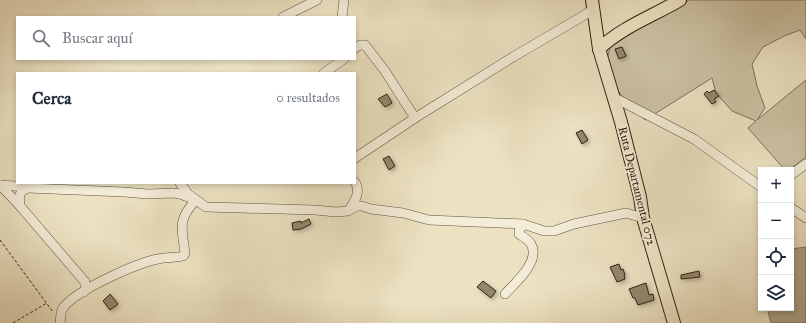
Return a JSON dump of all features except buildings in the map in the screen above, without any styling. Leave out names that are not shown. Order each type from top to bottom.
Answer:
[{"type":"main road","points":[[599,49],[610,39],[680,0]]},
{"type":"main road","name":"Ruta Departamental 072","points":[[593,5],[599,49],[621,122],[640,197],[643,218],[674,323]]},
{"type":"street","points":[[285,16],[317,0]]},
{"type":"street","points":[[342,16],[344,0]]},
{"type":"street","points":[[356,157],[593,5]]},
{"type":"street","points":[[356,47],[360,45],[365,45],[385,71],[415,118]]},
{"type":"street","points":[[325,72],[343,60]]},
{"type":"street","points":[[613,97],[694,139],[758,186]]},
{"type":"street","points":[[794,173],[806,164]]},
{"type":"street","points":[[181,184],[188,194],[206,207],[336,212],[348,211],[357,206],[362,206],[429,220],[523,224],[544,231],[554,231],[574,224],[626,213],[643,218]]},
{"type":"street","points":[[348,211],[358,193],[356,184]]},
{"type":"street","points":[[0,185],[28,188],[148,194],[173,193],[196,200]]},
{"type":"street","points":[[0,185],[20,206],[85,282],[86,287],[84,292]]},
{"type":"street","points":[[20,206],[20,194],[22,190],[28,188]]},
{"type":"street","points":[[58,320],[64,308],[77,296],[132,266],[158,259],[183,256],[185,253],[182,222],[189,208],[196,200]]},
{"type":"street","points":[[794,210],[806,218]]},
{"type":"street","points":[[505,294],[530,266],[534,255],[531,243],[519,234],[523,224]]},
{"type":"path","points":[[0,240],[58,320]]},
{"type":"path","points":[[14,323],[47,303]]},
{"type":"shaded area","points":[[689,0],[806,0],[806,39],[800,30],[784,36],[763,47],[752,64],[757,86],[765,108],[757,120],[806,80],[806,157],[793,167],[782,167],[748,128],[756,121],[732,111],[716,93],[712,78],[645,120],[611,84],[607,60],[611,43]]},
{"type":"shaded area","points":[[806,247],[806,323],[771,323],[768,311],[794,311],[794,249]]}]
